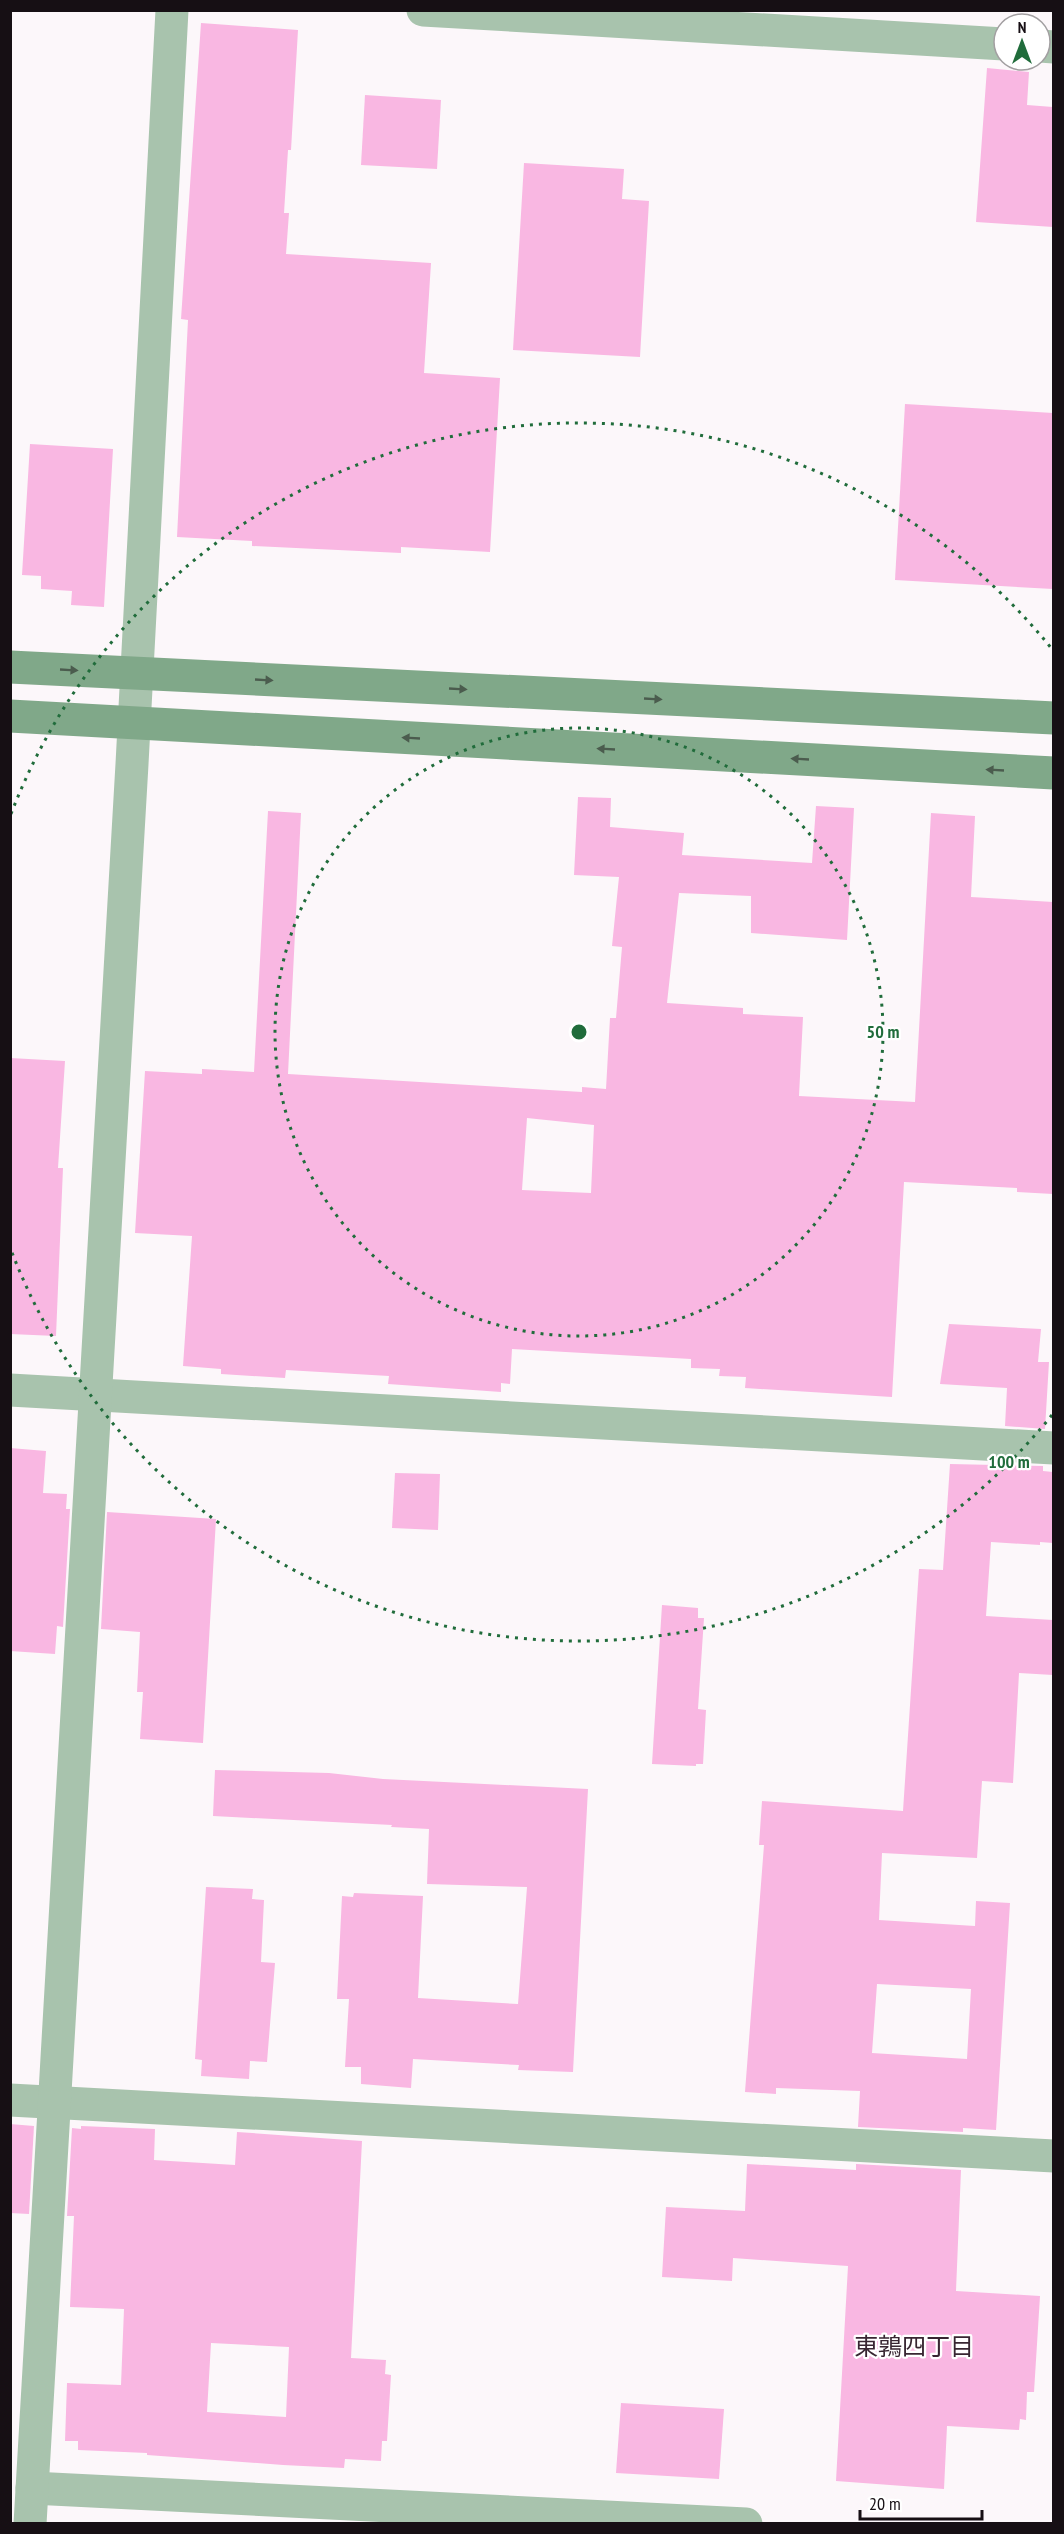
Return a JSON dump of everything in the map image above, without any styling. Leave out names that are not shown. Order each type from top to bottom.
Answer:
[{"type":"street","points":[[30,2523],[32,2488],[23,2441],[56,2102],[172,10]]},
{"type":"street","points":[[423,10],[992,43]]},
{"type":"street","points":[[10,667],[1053,718]]},
{"type":"street","points":[[10,716],[1053,773]]},
{"type":"street","points":[[10,1390],[1053,1448]]},
{"type":"street","points":[[10,2100],[1053,2156]]},
{"type":"street","points":[[32,2488],[746,2523]]},
{"type":"building","points":[[201,23],[298,30],[291,150],[288,150],[284,213],[289,213],[286,254],[431,263],[424,373],[500,378],[490,552],[401,547],[401,553],[252,546],[252,541],[177,537],[188,320],[181,319]]},
{"type":"building","points":[[987,68],[992,68],[992,72],[1029,72],[1027,105],[1053,107],[1053,227],[976,222]]},
{"type":"building","points":[[365,95],[441,100],[437,169],[361,165]]},
{"type":"building","points":[[524,163],[624,169],[622,199],[649,201],[640,357],[513,350]]},
{"type":"building","points":[[905,404],[1053,413],[1053,589],[895,580]]},
{"type":"building","points":[[30,444],[113,449],[104,607],[71,605],[72,591],[41,589],[41,576],[22,575]]},
{"type":"building","points":[[578,797],[611,798],[610,827],[684,833],[682,855],[812,863],[816,806],[854,808],[847,940],[751,933],[751,896],[679,893],[667,1003],[743,1008],[743,1014],[803,1017],[799,1096],[915,1102],[931,813],[975,816],[971,897],[1053,902],[1053,1194],[1017,1192],[1017,1188],[904,1182],[892,1397],[745,1388],[746,1377],[719,1376],[720,1369],[691,1368],[691,1359],[512,1349],[510,1384],[501,1383],[501,1392],[388,1384],[389,1376],[286,1370],[285,1378],[221,1374],[221,1369],[183,1366],[192,1236],[135,1233],[145,1071],[202,1074],[202,1069],[254,1072],[268,811],[301,813],[288,1074],[582,1092],[582,1087],[606,1089],[610,1018],[616,1018],[622,947],[612,946],[619,877],[574,875]],"holes":[[[527,1118],[594,1125],[591,1193],[522,1190]]]},
{"type":"building","points":[[10,1058],[65,1061],[58,1168],[63,1168],[56,1336],[10,1334]]},
{"type":"building","points":[[949,1324],[1041,1329],[1038,1362],[1049,1362],[1045,1429],[1005,1426],[1007,1388],[940,1384]]},
{"type":"building","points":[[10,1448],[46,1451],[43,1493],[67,1494],[66,1509],[70,1509],[63,1627],[57,1626],[55,1654],[10,1651]]},
{"type":"building","points":[[950,1464],[1043,1466],[1043,1471],[1053,1472],[1053,1543],[1040,1542],[1040,1545],[991,1542],[986,1616],[1053,1620],[1053,1675],[1019,1673],[1013,1783],[982,1781],[977,1858],[882,1853],[879,1920],[975,1926],[976,1901],[1010,1903],[996,2130],[963,2128],[963,2132],[858,2127],[860,2091],[776,2088],[776,2094],[745,2092],[764,1845],[759,1845],[762,1801],[903,1811],[919,1569],[943,1570]],"holes":[[[877,1984],[971,1989],[967,2059],[872,2053]]]},
{"type":"building","points":[[395,1473],[440,1474],[438,1530],[392,1528]]},
{"type":"building","points":[[107,1512],[216,1519],[203,1743],[140,1739],[143,1692],[137,1692],[140,1632],[101,1629]]},
{"type":"building","points":[[662,1605],[698,1608],[698,1618],[704,1618],[698,1709],[706,1710],[703,1764],[696,1764],[696,1766],[652,1764]]},
{"type":"building","points":[[215,1770],[329,1773],[383,1779],[588,1789],[573,2072],[518,2070],[519,2065],[413,2059],[411,2088],[361,2084],[361,2067],[345,2067],[349,1999],[337,1999],[342,1896],[353,1897],[354,1893],[423,1896],[418,1998],[518,2004],[527,1887],[427,1884],[429,1829],[213,1816]]},
{"type":"building","points":[[206,1887],[253,1889],[252,1899],[264,1900],[261,1962],[275,1963],[267,2062],[250,2061],[249,2079],[201,2076],[202,2060],[195,2059]]},
{"type":"building","points":[[10,2124],[34,2126],[29,2214],[10,2213]]},
{"type":"building","points":[[81,2126],[155,2129],[154,2160],[235,2165],[237,2132],[362,2141],[351,2358],[386,2360],[385,2374],[391,2375],[387,2441],[382,2441],[381,2461],[345,2459],[344,2468],[283,2465],[147,2455],[147,2453],[78,2450],[78,2441],[65,2441],[67,2383],[121,2385],[124,2309],[70,2307],[74,2216],[67,2216],[72,2128],[81,2129]],"holes":[[[211,2343],[289,2347],[286,2417],[207,2412]]]},
{"type":"building","points":[[747,2164],[856,2170],[856,2164],[961,2170],[956,2291],[1040,2296],[1034,2392],[1027,2392],[1026,2420],[1020,2419],[1019,2430],[947,2426],[944,2489],[836,2481],[848,2266],[733,2258],[732,2281],[662,2277],[666,2207],[745,2211]]},
{"type":"building","points":[[621,2403],[724,2409],[719,2479],[616,2473]]},
{"type":"district","name":"東鶉四丁目","points":[[914,2347]]}]
